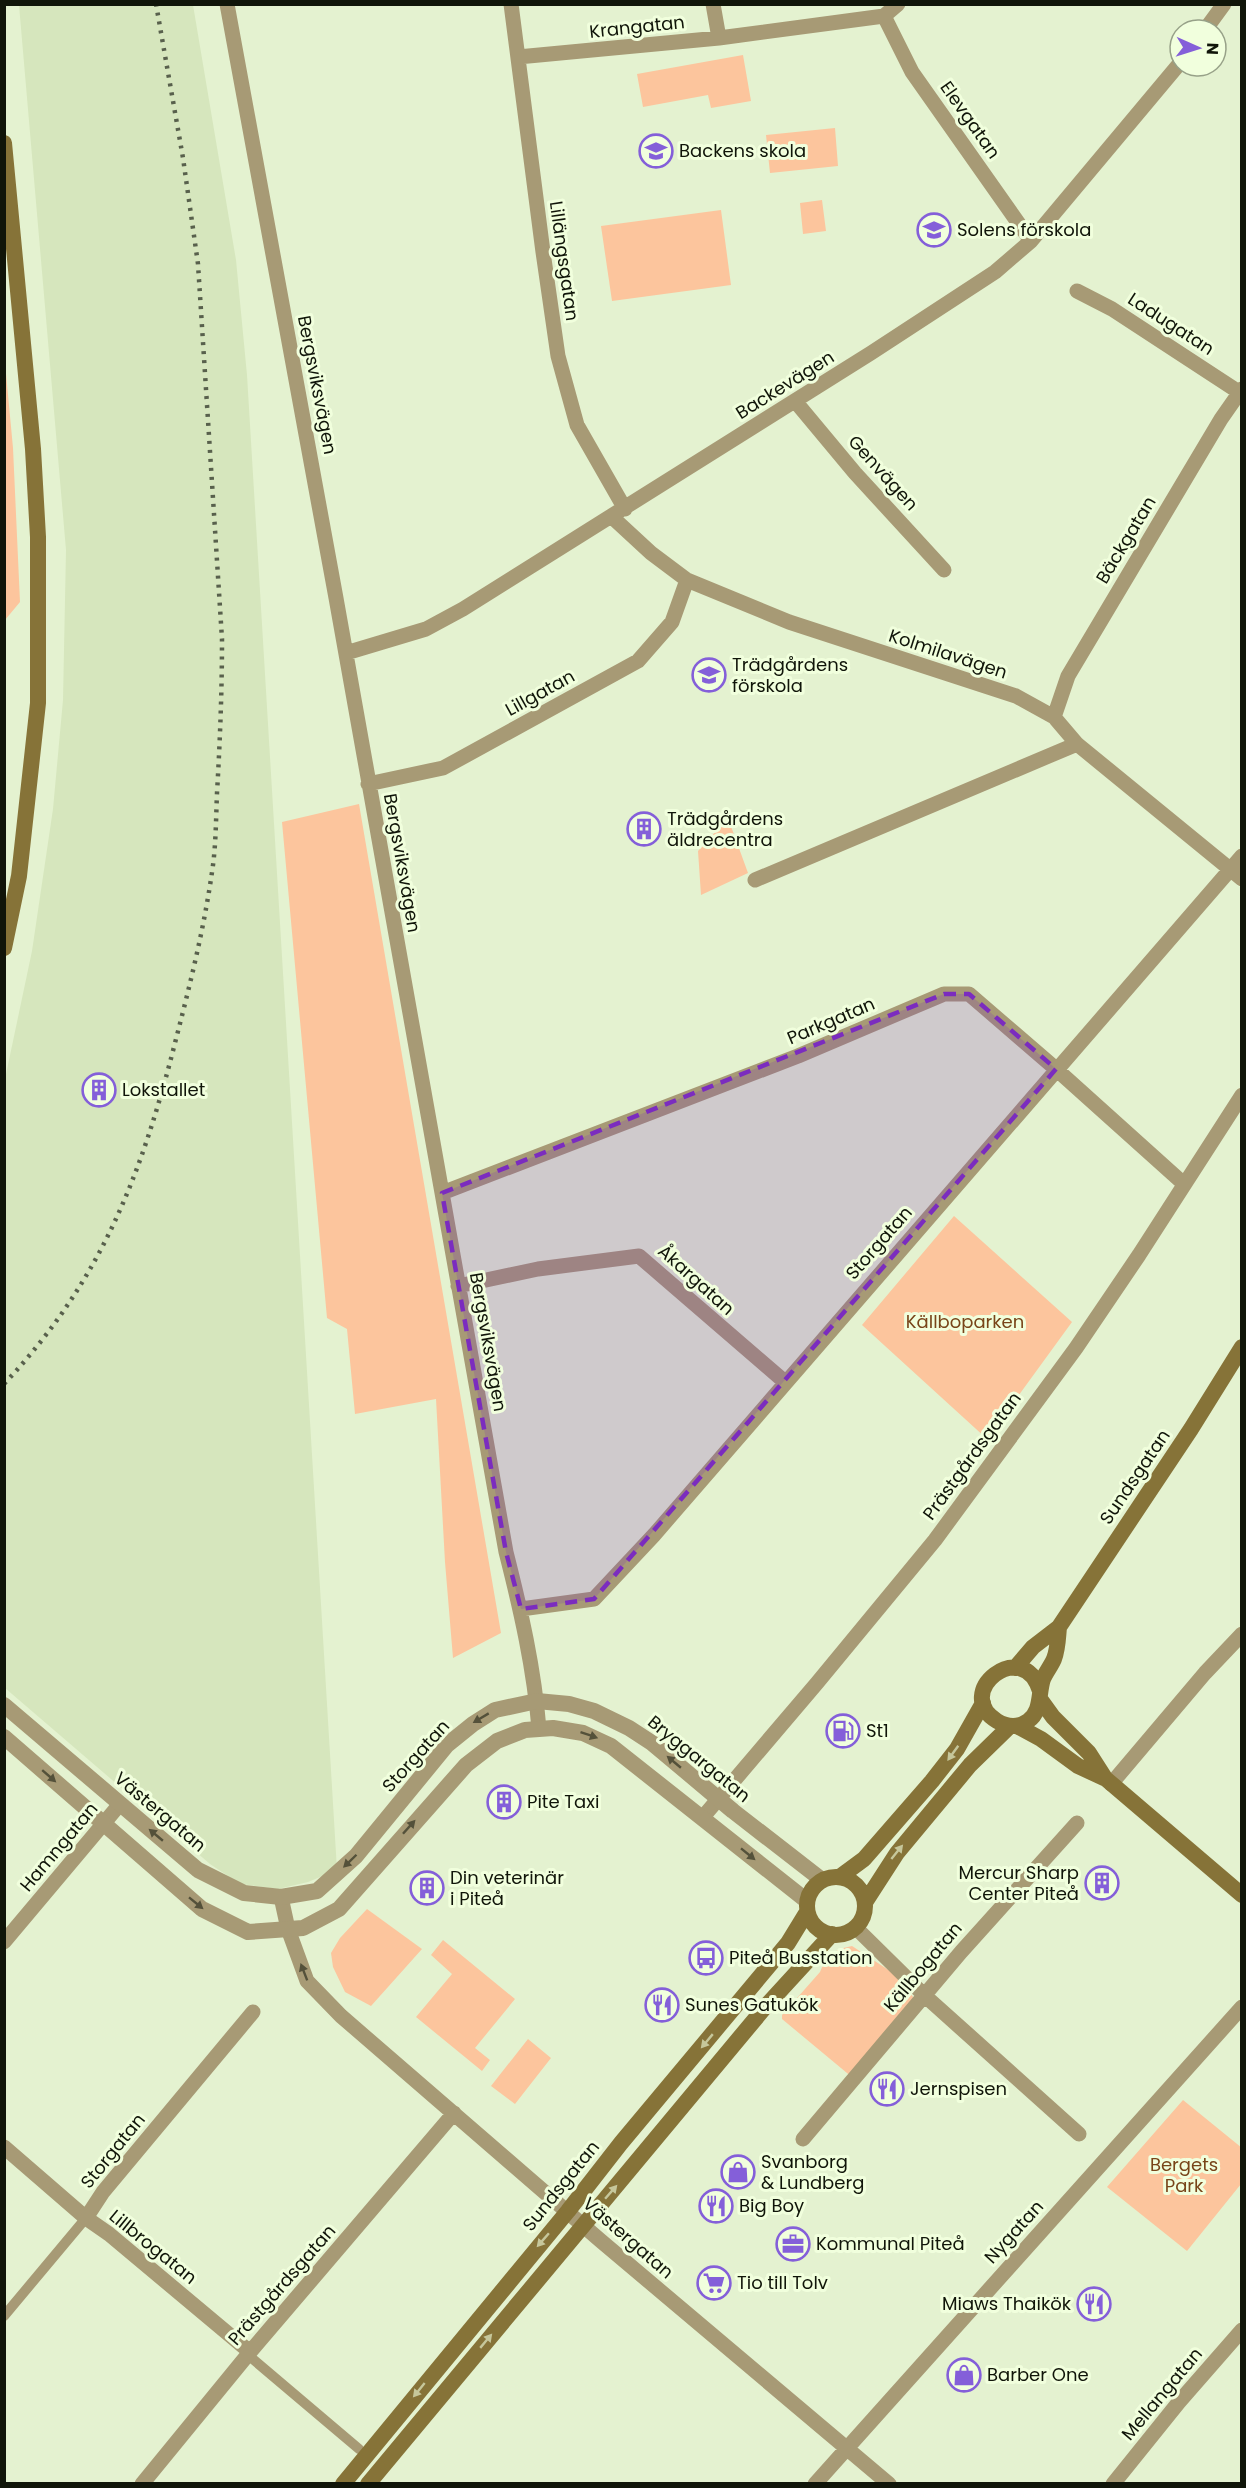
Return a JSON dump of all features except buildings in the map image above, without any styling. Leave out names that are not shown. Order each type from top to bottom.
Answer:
[{"type":"main road","points":[[4,143],[33,449],[38,537],[38,703],[19,876],[4,948]]},
{"type":"main road","name":"Sundsgatan","points":[[343,2484],[568,2211],[621,2142],[788,1943],[807,1906],[809,1894],[822,1880],[832,1876],[841,1876],[864,1859],[957,1749],[983,1703],[982,1694],[987,1681],[1000,1669],[1015,1668],[1033,1647],[1059,1627],[1242,1347]]},
{"type":"main road","name":"Sundsgatan","points":[[856,1928],[864,1915],[866,1901],[886,1866],[918,1826],[970,1765],[1014,1726],[1031,1719],[1039,1706],[1043,1679],[1054,1660],[1059,1627]]},
{"type":"main road","points":[[1015,1668],[1028,1672],[1034,1677],[1040,1695],[1053,1717],[1089,1753],[1108,1782]]},
{"type":"main road","points":[[983,1703],[989,1716],[1041,1739],[1077,1766],[1108,1782],[1242,1895]]},
{"type":"main road","points":[[841,1876],[853,1881],[859,1887],[866,1901]]},
{"type":"main road","points":[[807,1906],[819,1929],[840,1935],[856,1928]]},
{"type":"main road","points":[[368,2484],[766,2006],[832,1934]]},
{"type":"street","name":"Bergsviksvägen","points":[[227,4],[346,653],[506,1552],[521,1609],[537,1701],[535,1729]]},
{"type":"street","name":"Lillängsgatan","points":[[512,4],[558,356],[577,425],[618,513]]},
{"type":"street","points":[[713,4],[719,38]]},
{"type":"street","points":[[884,16],[898,4]]},
{"type":"street","points":[[1214,18],[1224,4]]},
{"type":"street","name":"Krangatan","points":[[518,57],[719,38],[884,16]]},
{"type":"street","name":"Elevgatan","points":[[884,16],[912,72],[1031,241]]},
{"type":"street","name":"Backevägen","points":[[346,653],[426,629],[463,609],[795,401],[995,272],[1031,241],[1168,77]]},
{"type":"street","name":"Ladugatan","points":[[1077,291],[1112,309],[1241,392]]},
{"type":"street","name":"Bäckgatan","points":[[1054,717],[1068,676],[1215,429],[1241,392]]},
{"type":"street","name":"Genvägen","points":[[795,401],[855,473],[944,570]]},
{"type":"street","name":"Kolmilavägen","points":[[618,513],[651,553],[687,580],[789,622],[1016,696],[1054,717],[1077,744],[1236,874]]},
{"type":"street","name":"Lillgatan","points":[[368,784],[443,768],[638,661],[672,622],[687,580]]},
{"type":"street","points":[[755,880],[1077,744]]},
{"type":"street","name":"Storgatan","points":[[521,1609],[594,1599],[654,1535],[1056,1069],[1236,874],[1242,856]]},
{"type":"street","name":"Parkgatan","points":[[441,1193],[798,1056],[944,994],[969,994],[1184,1184]]},
{"type":"street","name":"Prästgårdsgatan","points":[[703,1818],[935,1540],[1076,1348],[1242,1095]]},
{"type":"street","name":"Åkargatan","points":[[458,1286],[538,1269],[639,1256],[785,1382]]},
{"type":"street","points":[[1108,1782],[1242,1634]]},
{"type":"street","name":"Storgatan","points":[[280,1897],[318,1891],[356,1856],[447,1745],[472,1724],[495,1710],[537,1701]]},
{"type":"street","name":"Bryggargatan","points":[[537,1701],[569,1704],[610,1718],[629,1728],[652,1743],[718,1799],[822,1880]]},
{"type":"street","name":"Västergatan","points":[[4,1705],[198,1870],[244,1893],[280,1897],[288,1929],[308,1981],[341,2016],[889,2484]]},
{"type":"street","points":[[4,1737],[202,1909],[248,1932],[303,1928],[339,1909],[466,1765],[497,1741],[535,1729],[565,1730],[599,1739],[652,1777],[807,1906]]},
{"type":"street","name":"Hamngatan","points":[[4,1942],[120,1804]]},
{"type":"street","name":"Källbogatan","points":[[803,2139],[924,1995],[1077,1823]]},
{"type":"street","points":[[856,1928],[924,1995],[1079,2134]]},
{"type":"street","name":"Nygatan","points":[[815,2484],[1242,2007]]},
{"type":"street","name":"Storgatan","points":[[4,2316],[86,2218],[103,2192],[253,2012]]},
{"type":"street","name":"Prästgårdsgatan","points":[[142,2484],[249,2353],[454,2112]]},
{"type":"street","name":"Lillbrogatan","points":[[4,2146],[359,2449]]},
{"type":"street","name":"Mellangatan","points":[[1113,2484],[1179,2402],[1242,2331]]},
{"type":"highlighted area","points":[[944,994],[969,994],[1056,1069],[594,1599],[521,1609],[506,1552],[442,1193]]},
{"type":"shaded area","points":[[19,5],[193,5],[236,260],[247,375],[337,1870],[308,1882],[278,1889],[240,1884],[210,1864],[5,1688],[5,1079],[32,951],[53,809],[63,700],[66,550]]},
{"type":"green space","points":[[743,55],[751,101],[711,108],[708,95],[643,107],[637,74]]},
{"type":"green space","points":[[835,128],[838,166],[770,173],[766,135]]},
{"type":"green space","points":[[822,200],[826,231],[803,234],[800,203]]},
{"type":"green space","points":[[721,210],[731,285],[612,301],[601,226]]},
{"type":"green space","points":[[5,363],[13,448],[20,602],[5,620]]},
{"type":"green space","points":[[359,804],[501,1633],[453,1658],[436,1399],[355,1414],[347,1329],[327,1318],[282,822]]},
{"type":"green space","points":[[728,818],[748,873],[701,895],[698,851]]},
{"type":"green space","name":"Källboparken","points":[[954,1216],[1072,1322],[987,1439],[862,1325]]},
{"type":"green space","points":[[367,1909],[422,1949],[371,2006],[345,1992],[333,1967],[331,1953],[340,1938]]},
{"type":"green space","points":[[443,1940],[515,1999],[475,2048],[490,2060],[482,2071],[416,2017],[452,1974],[431,1955]]},
{"type":"green space","points":[[852,1946],[893,1973],[914,1998],[853,2078],[782,2019],[782,2015],[820,1972],[825,1960],[839,1949]]},
{"type":"green space","points":[[528,2039],[551,2058],[515,2104],[491,2086]]},
{"type":"green space","name":"Bergets Park","points":[[1183,2100],[1242,2148],[1241,2184],[1187,2251],[1107,2187]]},
{"type":"railway","points":[[4,1384],[38,1345],[93,1265],[132,1180],[149,1135],[182,1017],[202,931],[214,856],[221,716],[222,639],[198,264],[183,158],[156,4]]},
{"type":"place","name":"Backens skola","points":[[656,151]]},
{"type":"place","name":"Solens förskola","points":[[934,230]]},
{"type":"place","name":"Trädgårdens förskola","points":[[709,675]]},
{"type":"place","name":"Trädgårdens äldrecentra","points":[[644,829]]},
{"type":"place","name":"Lokstallet","points":[[99,1090]]},
{"type":"place","name":"St1","points":[[843,1731]]},
{"type":"place","name":"Pite Taxi","points":[[504,1802]]},
{"type":"place","name":"Mercur Sharp Center Piteå","points":[[1102,1883]]},
{"type":"place","name":"Din veterinär i Piteå","points":[[427,1888]]},
{"type":"place","name":"Piteå Busstation","points":[[706,1958]]},
{"type":"place","name":"Sunes Gatukök","points":[[662,2005]]},
{"type":"place","name":"Jernspisen","points":[[887,2089]]},
{"type":"place","name":"Svanborg & Lundberg","points":[[738,2172]]},
{"type":"place","name":"Big Boy","points":[[716,2206]]},
{"type":"place","name":"Kommunal Piteå","points":[[793,2244]]},
{"type":"place","name":"Tio till Tolv","points":[[714,2283]]},
{"type":"place","name":"Miaws Thaikök","points":[[1094,2304]]},
{"type":"place","name":"Barber One","points":[[964,2375]]}]
